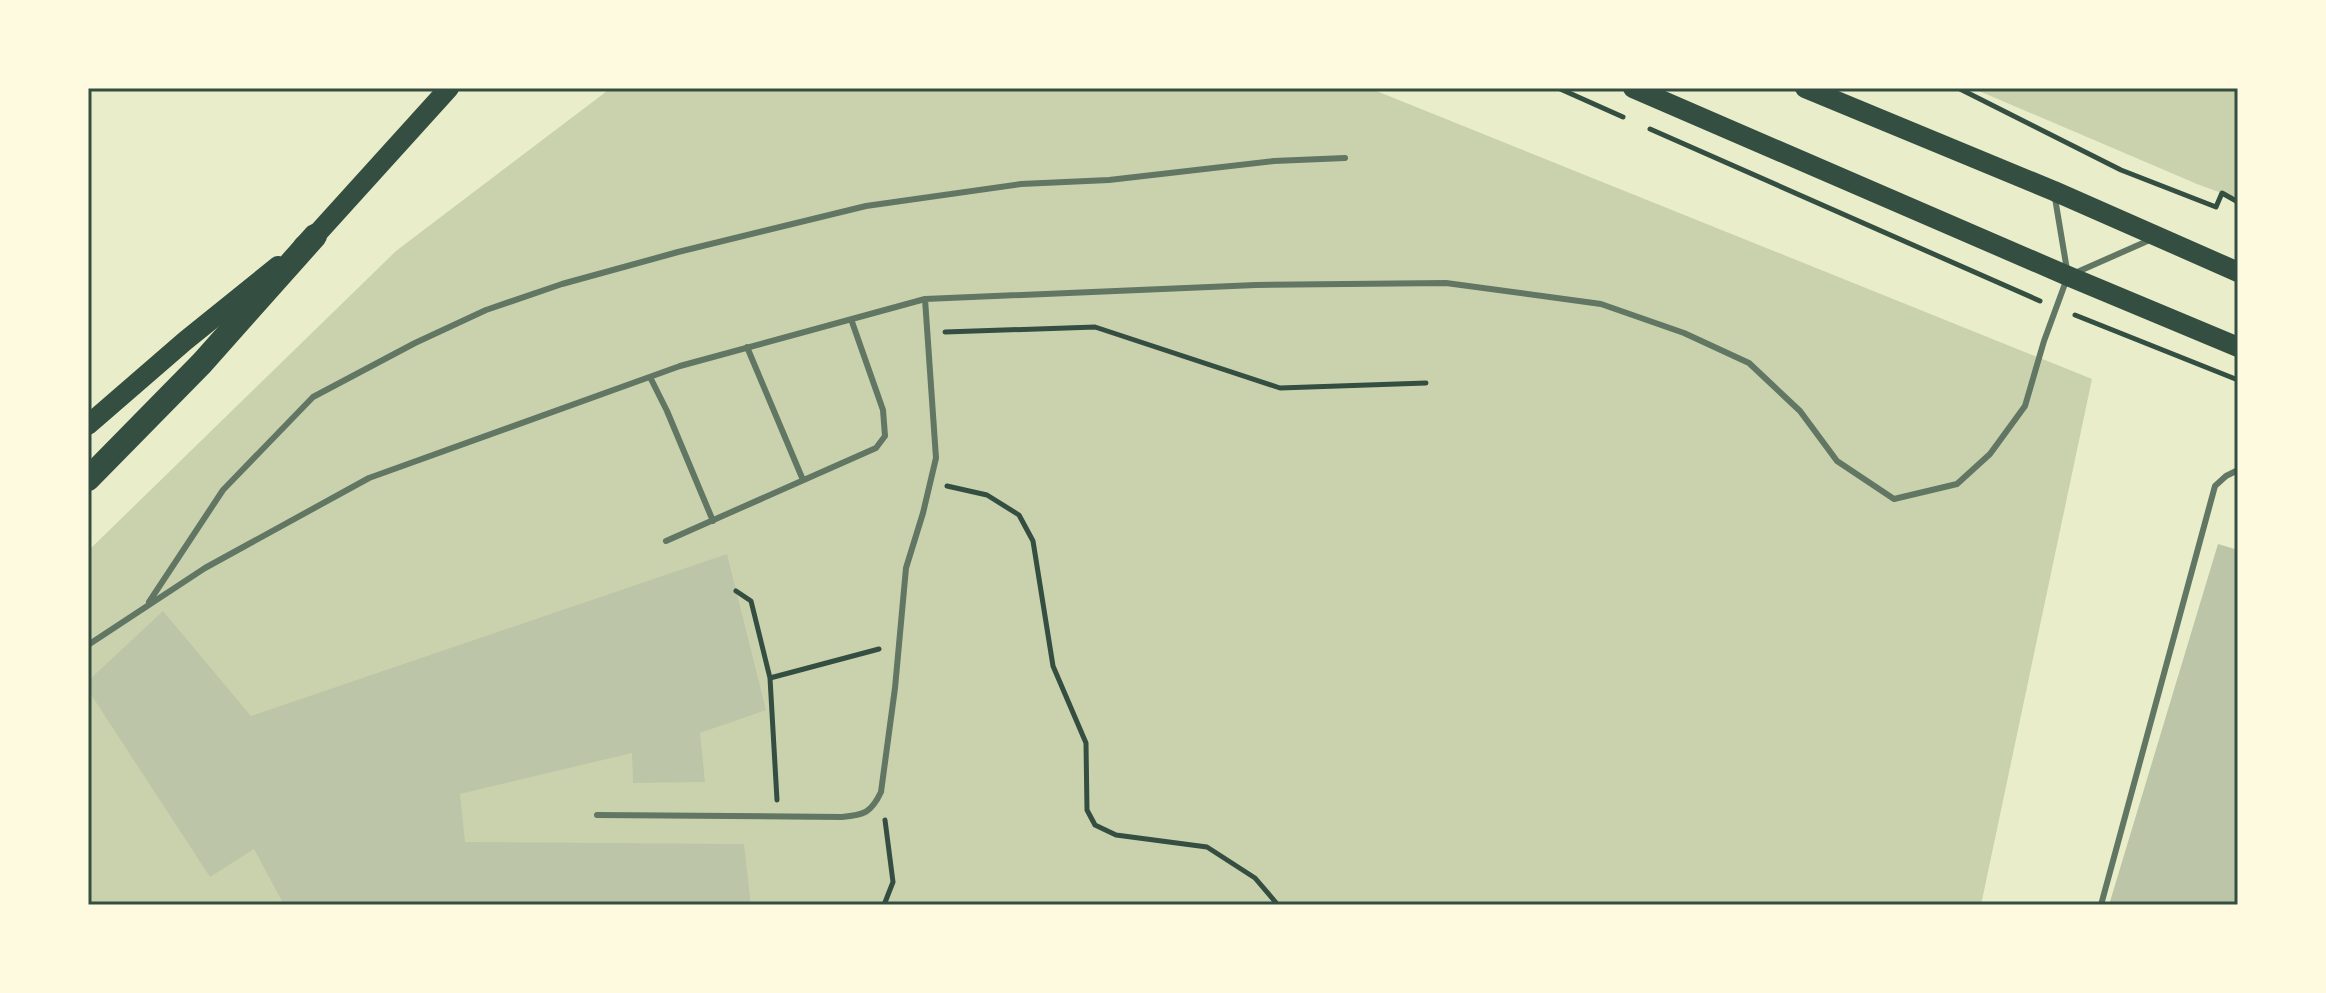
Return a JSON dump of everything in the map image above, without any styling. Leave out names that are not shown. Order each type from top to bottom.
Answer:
[{"type":"highway","points":[[88,479],[202,363],[315,236]]},
{"type":"main road","points":[[88,425],[185,341],[315,236],[449,88]]},
{"type":"main road","points":[[1633,88],[2238,347]]},
{"type":"main road","points":[[1805,88],[2054,191],[2238,272]]},
{"type":"lane","points":[[147,605],[223,490],[313,397],[415,343],[486,310],[562,284],[649,260],[866,206],[1021,184],[1109,180],[1274,161],[1345,158]]},
{"type":"lane","points":[[88,645],[205,568],[369,478],[680,366],[925,299],[1256,285],[1446,283],[1601,304],[1684,333],[1749,363],[1800,411],[1837,461],[1894,499],[1957,484],[1990,454],[2025,406],[2068,276],[2054,191]]},
{"type":"lane","points":[[2068,276],[2157,236]]},
{"type":"lane","points":[[597,815],[859,815],[874,808],[881,792],[906,568],[936,458],[925,299]]},
{"type":"lane","points":[[666,541],[876,448],[885,436],[883,410],[851,319]]},
{"type":"lane","points":[[747,347],[803,480]]},
{"type":"lane","points":[[650,377],[713,521]]},
{"type":"lane","points":[[2101,905],[2215,486],[2238,470]]},
{"type":"path","points":[[1558,88],[1625,118]]},
{"type":"path","points":[[1958,88],[2121,170],[2216,207],[2222,193],[2238,202]]},
{"type":"path","points":[[1639,124],[2056,308],[2238,380]]},
{"type":"path","points":[[928,333],[1095,327],[1280,388],[1426,383]]},
{"type":"path","points":[[930,482],[987,495],[1019,515],[1033,541],[1053,666],[1086,743],[1087,810],[1095,825],[1116,835],[1207,847],[1255,878],[1278,905]]},
{"type":"path","points":[[736,591],[751,601],[770,678],[778,817]]},
{"type":"path","points":[[770,678],[899,644]]},
{"type":"path","points":[[881,792],[893,882],[884,905]]},
{"type":"green space","points":[[611,88],[1369,88],[2092,379],[1981,905],[88,905],[88,551],[396,251]]},
{"type":"green space","points":[[1972,88],[2238,88],[2238,199],[2197,184]]},
{"type":"building","points":[[2218,544],[2238,550],[2238,905],[2109,905]]},
{"type":"building","points":[[727,554],[766,710],[700,733],[705,782],[633,783],[632,753],[460,794],[465,842],[744,844],[751,905],[284,905],[254,849],[210,877],[88,690],[88,681],[163,611],[251,716]]}]
